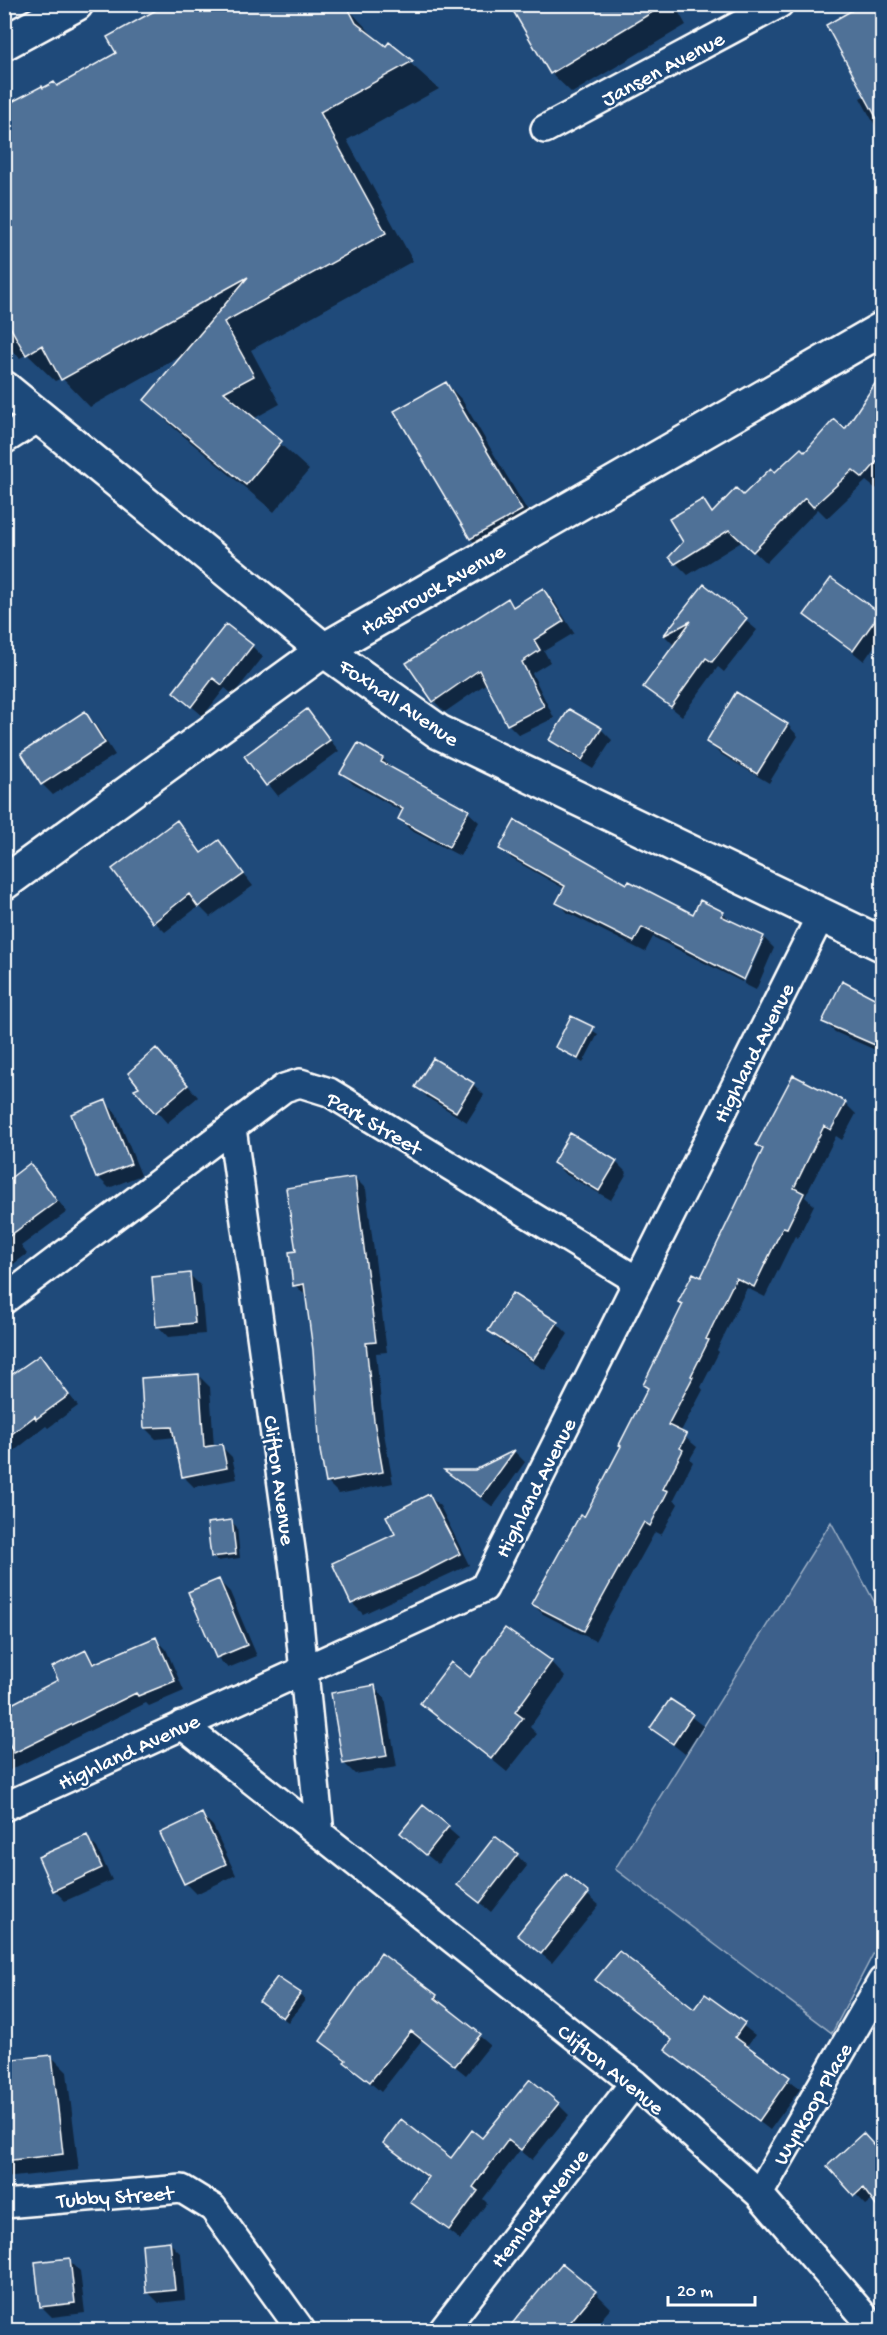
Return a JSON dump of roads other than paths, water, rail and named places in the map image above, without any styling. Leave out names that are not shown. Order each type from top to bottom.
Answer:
[{"type":"main road","points":[[4,44],[76,4]]},
{"type":"main road","name":"Hasbrouck Avenue","points":[[4,883],[324,650],[882,329]]},
{"type":"main road","name":"Foxhall Avenue","points":[[4,388],[324,650],[439,732],[882,944]]},
{"type":"street","name":"Jansen Avenue","points":[[545,129],[779,4]]},
{"type":"street","points":[[4,440],[40,417]]},
{"type":"street","name":"Highland Avenue","points":[[4,1807],[484,1588],[821,915]]},
{"type":"street","name":"Park Street","points":[[4,1300],[284,1088],[300,1083],[329,1092],[638,1281]]},
{"type":"street","name":"Clifton Avenue","points":[[232,1128],[292,1559],[320,1834]]},
{"type":"street","name":"Clifton Avenue","points":[[182,1725],[634,2083],[759,2194],[876,2331]]},
{"type":"street","name":"Wynkoop Place","points":[[759,2194],[882,1981]]},
{"type":"street","name":"Hemlock Avenue","points":[[443,2331],[634,2083]]},
{"type":"street","name":"Tubby Street","points":[[4,2204],[182,2189],[213,2208],[301,2331]]}]
